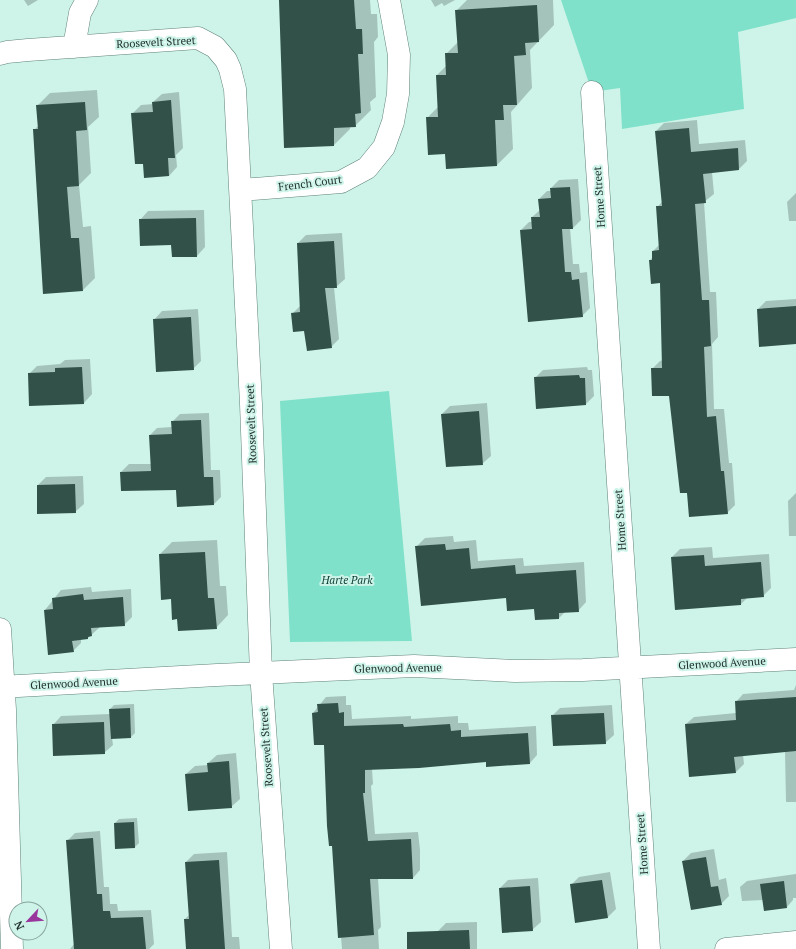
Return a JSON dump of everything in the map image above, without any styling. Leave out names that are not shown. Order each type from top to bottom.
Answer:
[{"type":"street","points":[[0,54],[7,52],[74,47],[80,13],[87,0]]},
{"type":"street","name":"French Court","points":[[241,190],[341,182],[366,168],[384,147],[393,122],[398,94],[399,54],[389,0]]},
{"type":"street","name":"Roosevelt Street","points":[[74,47],[198,38],[215,47],[226,60],[235,89],[241,190],[261,673],[281,949]]},
{"type":"street","name":"Home Street","points":[[592,92],[649,949]]},
{"type":"street","points":[[0,629],[12,949]]},
{"type":"street","name":"Glenwood Avenue","points":[[2,687],[414,666],[515,671],[631,668],[796,659]]},
{"type":"street","points":[[726,949],[796,942]]},
{"type":"green space","points":[[561,0],[796,0],[796,18],[738,32],[744,109],[622,129],[620,88],[592,92]]},
{"type":"green space","name":"Harte Park","points":[[389,391],[412,641],[290,642],[280,401]]},
{"type":"building","points":[[279,0],[354,0],[356,29],[362,29],[363,54],[358,54],[361,113],[355,114],[356,127],[334,128],[334,146],[284,148]]},
{"type":"building","points":[[537,5],[539,42],[525,43],[526,55],[514,56],[517,105],[503,105],[504,120],[495,120],[497,166],[446,169],[445,154],[428,155],[426,117],[438,117],[436,75],[446,75],[445,53],[458,53],[455,10]]},
{"type":"building","points":[[171,100],[175,158],[168,158],[169,176],[144,178],[143,164],[135,164],[131,113],[153,112],[152,102]]},
{"type":"building","points":[[85,102],[87,130],[76,131],[79,186],[67,187],[71,238],[79,238],[83,291],[43,294],[33,129],[38,129],[36,105]]},
{"type":"building","points":[[689,128],[691,152],[738,148],[739,170],[703,174],[706,203],[695,204],[702,300],[709,300],[711,346],[704,347],[707,417],[716,416],[721,471],[724,471],[728,514],[689,517],[687,493],[680,493],[669,396],[652,396],[651,368],[662,368],[660,283],[651,284],[649,260],[652,260],[652,251],[659,250],[656,206],[662,206],[655,131]]},
{"type":"building","points":[[570,187],[573,229],[562,229],[565,272],[571,272],[572,280],[579,279],[583,317],[528,322],[520,230],[532,229],[531,217],[540,217],[538,199],[551,198],[550,188]]},
{"type":"building","points":[[196,218],[197,257],[172,257],[171,245],[140,246],[139,219]]},
{"type":"building","points":[[334,241],[337,288],[325,288],[332,348],[307,351],[304,331],[293,332],[291,313],[300,312],[297,243]]},
{"type":"building","points":[[796,306],[796,344],[759,347],[757,309]]},
{"type":"building","points":[[191,317],[194,370],[156,372],[153,319]]},
{"type":"building","points":[[82,367],[84,404],[29,406],[28,373],[55,372],[55,368]]},
{"type":"building","points":[[579,375],[580,378],[585,378],[586,405],[536,409],[534,377]]},
{"type":"building","points":[[479,411],[483,465],[446,467],[441,414]]},
{"type":"building","points":[[201,420],[204,477],[213,477],[214,505],[177,507],[176,490],[121,491],[120,472],[151,471],[149,435],[172,434],[171,421]]},
{"type":"building","points":[[75,484],[76,513],[37,514],[37,485]]},
{"type":"building","points":[[445,544],[446,550],[469,548],[471,569],[515,565],[516,574],[576,570],[579,612],[559,613],[559,619],[535,620],[534,609],[507,611],[506,598],[421,606],[415,546]]},
{"type":"building","points":[[205,552],[208,598],[214,598],[217,629],[178,631],[177,619],[172,620],[171,599],[161,600],[159,554]]},
{"type":"building","points":[[704,555],[705,566],[761,562],[764,597],[741,599],[741,605],[675,610],[671,557]]},
{"type":"building","points":[[83,594],[84,600],[123,597],[125,626],[91,628],[92,636],[88,637],[88,639],[72,641],[74,652],[48,655],[44,610],[53,609],[52,598]]},
{"type":"building","points":[[796,697],[796,751],[734,757],[736,773],[689,777],[685,724],[736,720],[735,701]]},
{"type":"building","points":[[338,703],[339,713],[344,712],[344,726],[403,724],[404,727],[450,724],[451,731],[461,730],[461,737],[528,733],[530,764],[486,767],[486,762],[419,768],[365,770],[365,793],[363,793],[368,841],[411,839],[413,879],[370,879],[374,935],[338,938],[332,846],[329,846],[327,826],[324,745],[314,745],[312,713],[318,712],[317,704]]},
{"type":"building","points":[[130,708],[131,738],[111,739],[109,709]]},
{"type":"building","points":[[604,713],[606,744],[553,746],[551,715]]},
{"type":"building","points":[[104,722],[105,754],[53,756],[52,724]]},
{"type":"building","points":[[229,761],[232,808],[188,811],[185,774],[208,772],[207,763]]},
{"type":"building","points":[[134,822],[135,848],[115,849],[114,823]]},
{"type":"building","points":[[93,838],[97,894],[102,894],[103,911],[110,911],[111,918],[143,917],[146,949],[74,949],[66,840]]},
{"type":"building","points":[[706,857],[711,887],[718,886],[722,905],[691,910],[682,861]]},
{"type":"building","points":[[219,860],[225,949],[186,949],[184,919],[189,919],[185,862]]},
{"type":"building","points":[[602,880],[608,918],[575,923],[570,884]]},
{"type":"building","points":[[784,881],[787,908],[764,911],[760,884]]},
{"type":"building","points":[[530,886],[533,931],[502,933],[499,888]]},
{"type":"building","points":[[469,930],[470,949],[407,949],[407,932]]}]
